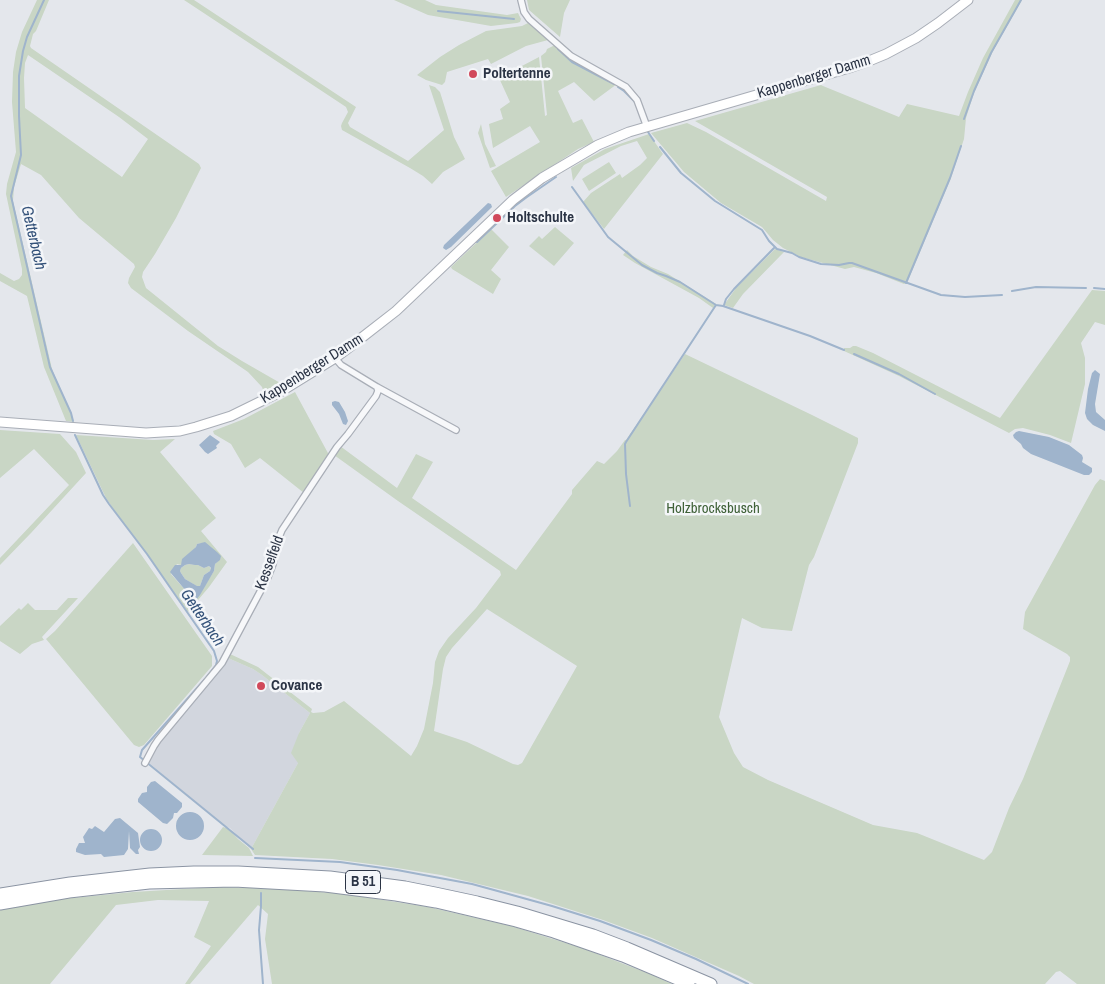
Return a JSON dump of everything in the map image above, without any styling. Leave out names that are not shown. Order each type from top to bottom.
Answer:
[{"type":"highway","name":"B 51","points":[[0,894],[70,883],[150,874],[238,872],[330,877],[405,887],[517,912],[593,935],[711,984]]},
{"type":"highway","name":"B 51","points":[[0,904],[69,892],[148,884],[234,881],[325,886],[412,898],[516,921],[615,953],[688,984]]},
{"type":"main road","name":"Kappenberger Damm","points":[[0,422],[146,433],[180,431],[208,424],[256,404],[280,392],[335,358],[367,335],[528,188],[598,144],[613,137],[868,61],[916,38],[968,0]]},
{"type":"street","points":[[521,0],[524,12],[529,19],[571,56],[626,87],[637,100],[646,127]]},
{"type":"street","points":[[335,358],[341,365],[456,430]]},
{"type":"street","name":"Kesselfeld","points":[[146,762],[158,740],[224,660],[268,577],[282,530],[337,447],[376,396],[378,387]]},
{"type":"shaded area","points":[[228,658],[262,675],[310,713],[299,733],[298,763],[251,849],[230,828],[224,826],[148,762],[156,745]]},
{"type":"green space","points":[[37,0],[49,0],[33,34],[31,48],[199,164],[201,168],[176,218],[143,272],[142,277],[146,288],[218,346],[282,384],[264,393],[262,387],[248,372],[188,331],[131,288],[128,283],[135,267],[134,264],[79,218],[41,175],[21,164],[14,187],[13,201],[52,369],[74,422],[66,421],[44,367],[27,296],[0,281],[0,273],[14,281],[22,275],[6,194],[16,152],[12,102],[13,72],[22,32]],"holes":[[[28,55],[148,139],[122,177],[25,108],[24,78],[25,63]]]},
{"type":"green space","points":[[184,0],[194,0],[356,107],[348,123],[350,127],[408,161],[444,130],[429,85],[435,87],[440,92],[454,137],[465,159],[443,172],[432,184],[410,168],[342,130],[342,123],[348,112],[346,107]]},
{"type":"green space","points":[[394,0],[425,0],[436,5],[507,15],[518,13],[521,19],[517,23],[491,26],[428,15]]},
{"type":"green space","points":[[527,0],[570,0],[564,13],[560,37],[529,10]]},
{"type":"green space","points":[[1015,0],[1022,0],[993,51],[974,93],[966,118],[964,139],[951,178],[907,283],[904,284],[854,267],[845,269],[797,256],[783,248],[762,227],[721,203],[684,172],[651,133],[687,123],[826,201],[827,197],[695,121],[821,85],[899,117],[907,104],[959,116],[983,58]]},
{"type":"green space","points":[[528,23],[548,40],[526,46],[491,64],[488,59],[447,72],[445,82],[442,85],[417,75],[440,57],[486,31],[522,26]]},
{"type":"green space","points":[[555,45],[573,61],[617,84],[594,101],[574,82],[558,91],[573,123],[582,119],[594,142],[578,149],[506,197],[491,171],[540,142],[530,126],[493,148],[489,124],[503,119],[500,109],[510,102],[499,78],[539,57],[545,116],[547,115],[541,56],[547,49]]},
{"type":"green space","points":[[481,124],[485,144],[496,166],[490,168],[478,133]]},
{"type":"green space","points":[[649,134],[663,154],[604,229],[583,202],[591,193],[620,174],[622,178],[647,158],[637,141],[621,146],[584,165],[573,181],[571,168],[605,149]]},
{"type":"green space","points":[[609,162],[616,173],[589,191],[582,179]]},
{"type":"green space","points":[[555,227],[574,243],[554,266],[529,246],[539,236],[542,239]]},
{"type":"green space","points":[[491,229],[509,247],[491,270],[501,279],[493,294],[451,267]]},
{"type":"green space","points":[[775,249],[784,252],[743,294],[733,308],[724,305],[736,288]]},
{"type":"green space","points":[[627,250],[651,267],[668,274],[716,304],[713,308],[699,298],[635,263],[623,255]]},
{"type":"green space","points":[[1092,290],[1105,291],[1105,325],[1095,322],[1081,343],[1085,358],[1085,384],[1071,443],[1023,428],[1015,429],[1009,433],[899,376],[844,351],[844,348],[856,346],[873,353],[1000,418]]},
{"type":"green space","name":"Holzbrocksbusch","points":[[685,354],[858,438],[858,443],[814,557],[809,565],[792,631],[762,628],[742,618],[719,717],[734,753],[743,767],[768,780],[873,825],[917,833],[984,860],[992,852],[1070,661],[1070,657],[1067,654],[1023,629],[1025,612],[1095,485],[1100,479],[1105,481],[1105,984],[1077,984],[1060,971],[1056,972],[1045,984],[754,984],[652,938],[528,896],[441,875],[378,865],[332,859],[255,855],[251,849],[298,763],[291,753],[310,713],[262,675],[228,658],[230,654],[258,667],[312,709],[311,712],[313,713],[324,712],[344,701],[411,756],[424,729],[435,662],[439,651],[501,575],[500,571],[334,455],[340,446],[397,488],[416,454],[433,462],[412,498],[516,570],[572,494],[572,490],[597,461],[604,464],[626,440]],"holes":[[[487,609],[577,666],[522,763],[518,765],[467,742],[434,731],[446,657]]]},
{"type":"green space","points":[[295,392],[329,455],[304,493],[260,458],[245,468],[231,444],[214,434],[213,431],[244,419]]},
{"type":"green space","points":[[0,430],[60,434],[76,452],[86,473],[0,565],[0,558],[69,485],[34,449],[0,478]]},
{"type":"green space","points":[[76,435],[153,440],[175,439],[160,452],[216,518],[201,531],[227,562],[188,612],[123,523],[106,498]],"holes":[[[202,543],[218,561],[197,598],[186,591],[171,574],[177,564],[181,565],[197,544]]]},
{"type":"green space","points":[[133,543],[212,656],[212,666],[144,745],[139,747],[134,745],[46,639]]},
{"type":"green space","points":[[189,564],[204,568],[209,566],[211,569],[204,575],[198,587],[185,579],[180,571],[181,568]]},
{"type":"green space","points":[[68,598],[78,598],[42,637],[44,640],[32,644],[20,654],[0,641],[0,626],[19,608],[21,610],[28,603],[35,610],[57,610]]},
{"type":"green space","points":[[223,827],[229,829],[249,848],[253,856],[202,855]]},
{"type":"green space","points":[[217,887],[345,894],[428,907],[511,926],[582,948],[672,984],[272,984],[265,939],[268,914],[258,905],[190,984],[185,984],[211,946],[194,937],[209,901],[158,900],[116,905],[50,984],[0,984],[0,910],[62,899]]},
{"type":"water","points":[[488,203],[492,207],[451,247],[446,250],[443,248],[444,245]]},
{"type":"water","points":[[1095,370],[1100,374],[1095,404],[1096,412],[1105,420],[1105,431],[1093,425],[1087,419],[1085,413],[1088,389],[1092,373]]},
{"type":"water","points":[[332,402],[339,402],[345,412],[348,421],[346,425],[343,424],[339,414],[332,405]]},
{"type":"water","points":[[1019,431],[1049,437],[1069,445],[1082,455],[1082,462],[1092,468],[1092,472],[1089,475],[1084,475],[1031,454],[1014,438],[1013,435]]},
{"type":"water","points":[[210,435],[220,442],[216,446],[217,448],[208,454],[199,445]]},
{"type":"water","points":[[205,542],[221,556],[196,600],[170,572],[175,565],[181,565],[182,559],[197,544]],"holes":[[[189,564],[204,568],[209,566],[211,568],[204,575],[200,586],[185,579],[180,571],[181,568]]]},
{"type":"water","points":[[155,781],[182,803],[182,807],[177,813],[174,813],[173,818],[167,824],[163,823],[138,802],[142,793],[147,792],[147,787],[151,782]]},
{"type":"water","points":[[190,812],[200,816],[204,826],[200,836],[190,840],[180,836],[176,826],[180,816]]},
{"type":"water","points":[[120,818],[138,833],[139,854],[136,854],[130,848],[129,831],[128,849],[124,855],[104,857],[101,854],[85,855],[76,852],[79,843],[85,843],[83,837],[89,828],[92,829],[95,826],[104,832],[115,819]]},
{"type":"water","points":[[151,829],[159,832],[162,840],[159,848],[151,851],[143,848],[140,840],[143,832]]},
{"type":"waterway","name":"Getterbach","points":[[44,0],[27,37],[23,51],[19,76],[21,155],[11,196],[50,367],[73,421]]},
{"type":"waterway","points":[[964,119],[991,53],[1021,0]]},
{"type":"waterway","points":[[438,11],[514,19]]},
{"type":"waterway","points":[[558,49],[572,62],[614,84]]},
{"type":"waterway","points":[[618,87],[637,104]]},
{"type":"waterway","points":[[648,132],[654,141]]},
{"type":"waterway","points":[[906,283],[950,178],[961,146]]},
{"type":"waterway","points":[[660,147],[681,173],[715,201],[762,230],[777,249],[821,264],[839,265],[852,263],[941,295],[965,297],[1002,295]]},
{"type":"waterway","points":[[477,242],[515,206],[556,177]]},
{"type":"waterway","points":[[572,187],[608,237],[642,265],[680,282],[716,305],[810,336],[844,350]]},
{"type":"waterway","points":[[724,305],[734,289],[774,248]]},
{"type":"waterway","points":[[1012,291],[1036,287],[1086,288]]},
{"type":"waterway","points":[[1094,288],[1105,289]]},
{"type":"waterway","points":[[630,506],[625,444],[716,305]]},
{"type":"waterway","points":[[854,354],[899,374],[935,394]]},
{"type":"waterway","name":"Getterbach","points":[[75,435],[103,495],[147,554],[214,651],[217,661],[205,679],[142,750],[140,757],[253,849]]},
{"type":"waterway","points":[[255,858],[340,862],[472,884],[600,921],[696,959],[748,984]]},
{"type":"waterway","name":"Getterbach","points":[[261,893],[259,930],[263,984]]},
{"type":"place","name":"Poltertenne","points":[[473,74]]},
{"type":"place","name":"Holtschulte","points":[[497,218]]},
{"type":"place","name":"Covance","points":[[261,686]]}]
